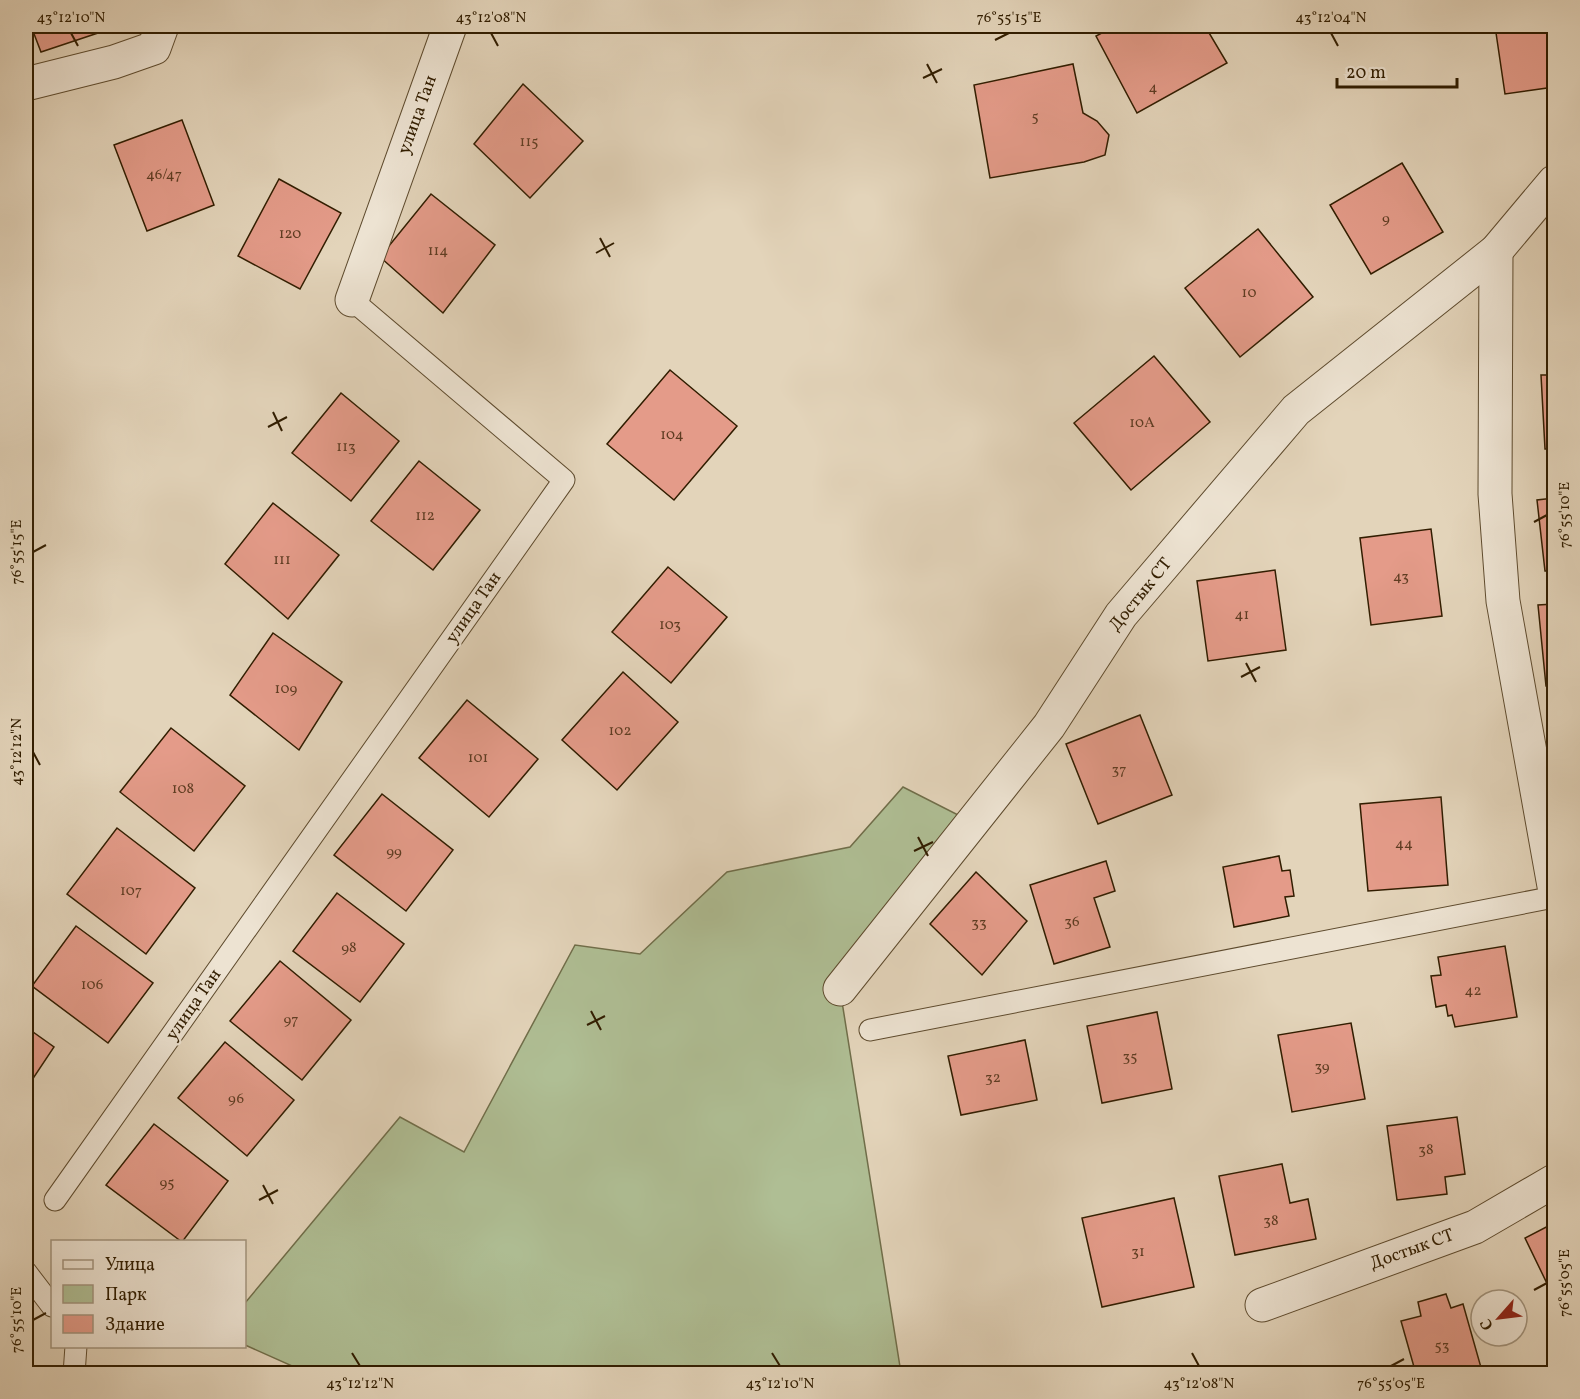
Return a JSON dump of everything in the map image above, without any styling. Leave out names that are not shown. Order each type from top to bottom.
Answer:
[{"type":"street","name":"улица Тан","points":[[352,300],[450,26]]},
{"type":"street","points":[[26,84],[114,62],[158,37]]},
{"type":"street","name":"Достык СТ","points":[[840,989],[1049,726],[1121,615],[1296,410],[1496,251],[1554,182]]},
{"type":"street","points":[[1496,251],[1495,494],[1503,601],[1554,886]]},
{"type":"street","name":"Достык СТ","points":[[1262,1305],[1475,1227],[1554,1181]]},
{"type":"lane","name":"улица Тан","points":[[56,1200],[564,480],[352,300]]},
{"type":"lane","points":[[870,1030],[1554,897]]},
{"type":"lane","points":[[26,1272],[51,1305]]},
{"type":"lane","points":[[74,1374],[76,1348]]},
{"type":"green space","points":[[903,787],[968,820],[840,989],[901,1373],[310,1374],[246,1345],[246,1302],[400,1117],[464,1152],[575,945],[640,954],[727,872],[850,847]]},
{"type":"building","points":[[31,26],[119,26],[41,52]]},
{"type":"building","points":[[1115,26],[1205,26],[1227,63],[1137,113],[1096,36]]},
{"type":"building","points":[[1495,26],[1554,26],[1554,87],[1505,94]]},
{"type":"building","points":[[1073,64],[1083,113],[1097,121],[1109,135],[1105,155],[1084,162],[990,178],[974,85]]},
{"type":"building","points":[[523,84],[583,141],[530,198],[474,144]]},
{"type":"building","points":[[182,120],[214,205],[147,231],[114,145]]},
{"type":"building","points":[[1402,163],[1443,232],[1371,274],[1330,205]]},
{"type":"building","points":[[279,179],[341,213],[300,289],[238,256]]},
{"type":"building","points":[[431,194],[495,245],[443,313],[380,257]]},
{"type":"building","points":[[1258,229],[1313,297],[1240,357],[1185,288]]},
{"type":"building","points":[[1154,356],[1210,422],[1131,490],[1074,423]]},
{"type":"building","points":[[670,370],[737,426],[674,500],[607,444]]},
{"type":"building","points":[[1541,375],[1554,375],[1554,449],[1545,449]]},
{"type":"building","points":[[341,393],[399,441],[351,501],[292,453]]},
{"type":"building","points":[[419,461],[480,510],[433,570],[371,521]]},
{"type":"building","points":[[1554,498],[1554,571],[1545,571],[1537,500]]},
{"type":"building","points":[[273,503],[339,555],[288,619],[225,564]]},
{"type":"building","points":[[1431,529],[1442,616],[1371,625],[1360,538]]},
{"type":"building","points":[[668,567],[727,617],[671,683],[612,632]]},
{"type":"building","points":[[1275,570],[1286,650],[1208,661],[1197,581]]},
{"type":"building","points":[[1554,604],[1554,686],[1546,686],[1538,605]]},
{"type":"building","points":[[273,633],[342,682],[299,750],[230,695]]},
{"type":"building","points":[[623,672],[678,722],[617,790],[562,740]]},
{"type":"building","points":[[467,700],[538,759],[489,817],[419,758]]},
{"type":"building","points":[[1140,715],[1172,795],[1098,824],[1066,744]]},
{"type":"building","points":[[171,728],[245,786],[194,851],[120,792]]},
{"type":"building","points":[[382,794],[453,850],[406,911],[334,855]]},
{"type":"building","points":[[1441,797],[1448,885],[1368,891],[1360,804]]},
{"type":"building","points":[[117,828],[195,888],[146,954],[67,894]]},
{"type":"building","points":[[1279,856],[1282,871],[1290,870],[1294,896],[1285,897],[1289,916],[1234,927],[1223,867]]},
{"type":"building","points":[[1106,861],[1115,891],[1094,898],[1110,947],[1054,964],[1030,885]]},
{"type":"building","points":[[976,872],[1027,921],[982,975],[930,924]]},
{"type":"building","points":[[337,893],[404,944],[360,1002],[293,951]]},
{"type":"building","points":[[76,926],[153,983],[108,1043],[32,986]]},
{"type":"building","points":[[1505,946],[1517,1017],[1455,1027],[1452,1015],[1448,1016],[1446,1005],[1436,1007],[1431,976],[1441,975],[1438,957]]},
{"type":"building","points":[[280,961],[351,1020],[302,1080],[230,1021]]},
{"type":"building","points":[[1157,1012],[1172,1089],[1102,1103],[1087,1026]]},
{"type":"building","points":[[1351,1023],[1365,1099],[1292,1112],[1278,1035]]},
{"type":"building","points":[[26,1027],[54,1047],[26,1089]]},
{"type":"building","points":[[1025,1040],[1037,1100],[961,1115],[948,1056]]},
{"type":"building","points":[[225,1042],[294,1100],[247,1156],[178,1098]]},
{"type":"building","points":[[1457,1117],[1465,1174],[1445,1177],[1447,1194],[1397,1200],[1387,1126]]},
{"type":"building","points":[[154,1124],[228,1181],[184,1240],[179,1240],[106,1185]]},
{"type":"building","points":[[1282,1164],[1290,1203],[1308,1199],[1316,1239],[1235,1255],[1219,1176]]},
{"type":"building","points":[[1174,1198],[1194,1287],[1102,1307],[1082,1218]]},
{"type":"building","points":[[1554,1223],[1554,1298],[1525,1238]]},
{"type":"building","points":[[1446,1294],[1451,1308],[1463,1304],[1469,1325],[1469,1348],[1475,1348],[1482,1371],[1475,1374],[1416,1374],[1401,1321],[1421,1316],[1418,1302]]}]
